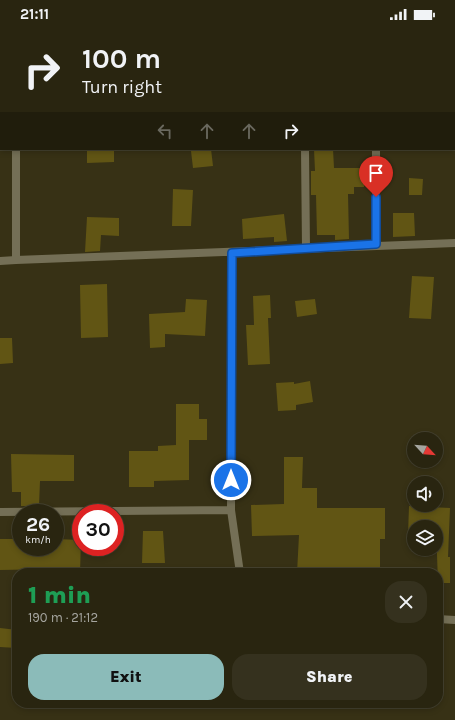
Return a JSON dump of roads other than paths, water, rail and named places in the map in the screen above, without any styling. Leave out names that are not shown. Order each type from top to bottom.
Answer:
[{"type":"street","points":[[16,150],[16,260]]},
{"type":"street","points":[[305,150],[306,249]]},
{"type":"street","points":[[376,150],[376,244]]},
{"type":"street","points":[[0,261],[232,253],[376,244],[455,243]]},
{"type":"street","points":[[232,253],[230,510],[239,568]]},
{"type":"street","points":[[0,512],[230,510]]},
{"type":"street","points":[[443,619],[455,620]]}]
